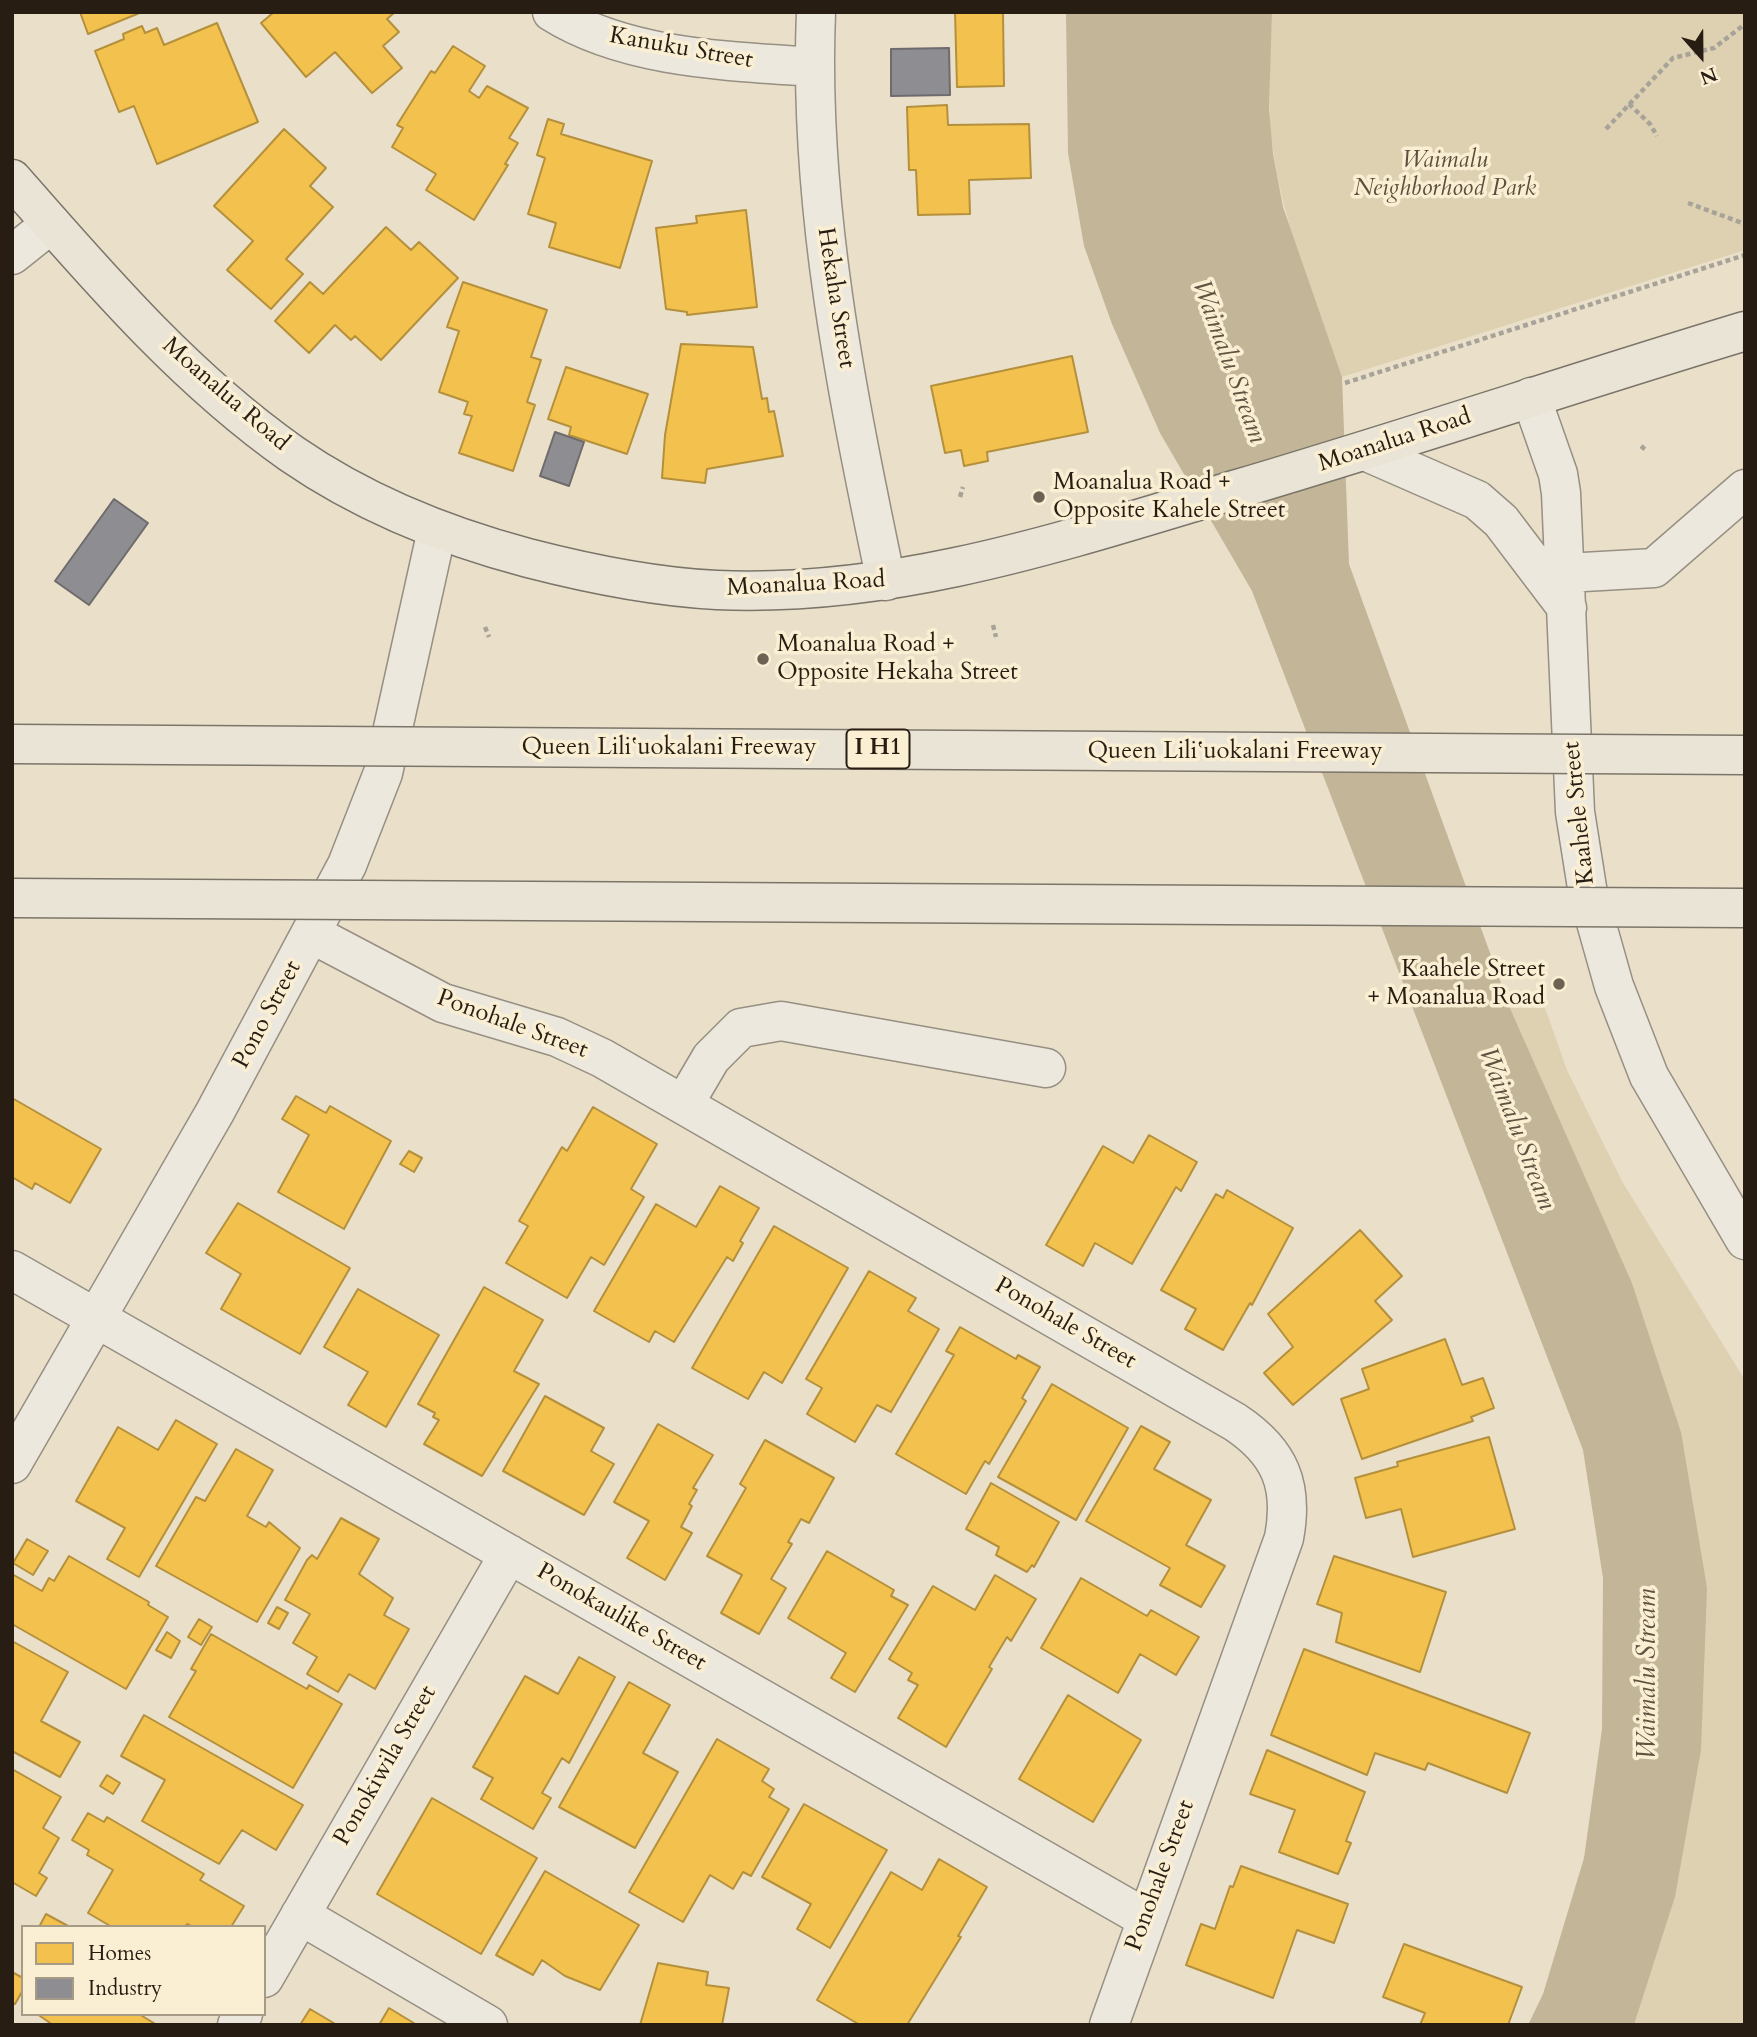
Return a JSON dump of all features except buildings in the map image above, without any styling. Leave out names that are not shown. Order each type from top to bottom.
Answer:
[{"type":"main road","name":"Moanalua Road","points":[[12,179],[51,224],[192,371],[242,416],[295,456],[342,484],[437,530],[557,565],[669,586],[772,590],[886,581],[977,564],[1365,451],[1745,331]]},
{"type":"main road","name":"Queen Liliʻuokalani Freeway","points":[[12,744],[1745,755]]},
{"type":"main road","points":[[12,898],[1745,908]]},
{"type":"street","name":"Kanuku Street","points":[[552,12],[598,34],[642,46],[692,55],[814,66]]},
{"type":"street","name":"Hekaha Street","points":[[816,12],[814,66],[818,178],[828,259],[867,488],[886,581]]},
{"type":"street","points":[[12,255],[51,224]]},
{"type":"street","name":"Kaahele Street","points":[[1531,397],[1558,474],[1567,591],[1575,813],[1591,907],[1614,986],[1649,1076],[1745,1240]]},
{"type":"street","points":[[1365,451],[1477,500],[1501,521],[1567,591],[1654,568],[1745,488]]},
{"type":"street","name":"Pono Street","points":[[12,1464],[215,1112],[347,864],[383,773],[437,530]]},
{"type":"street","name":"Ponohale Street","points":[[312,934],[443,1003],[536,1030],[581,1048],[684,1104],[1236,1422],[1267,1447],[1276,1461],[1288,1498],[1284,1538],[1145,1918],[1109,2025]]},
{"type":"street","points":[[684,1104],[712,1058],[741,1028],[782,1021],[1046,1068]]},
{"type":"street","name":"Ponokaulike Street","points":[[12,1269],[1145,1918]]},
{"type":"street","name":"Ponokiwila Street","points":[[266,1974],[509,1554]]},
{"type":"street","points":[[300,1915],[488,2025]]},
{"type":"path","points":[[1606,130],[1673,58],[1714,48],[1745,24]]},
{"type":"path","points":[[1629,104],[1650,124],[1657,136]]},
{"type":"path","points":[[1688,203],[1745,224]]},
{"type":"path","points":[[1345,383],[1745,255]]},
{"type":"path","points":[[1601,303],[1603,309]]},
{"type":"path","points":[[1641,446],[1647,451]]},
{"type":"path","points":[[960,498],[964,487]]},
{"type":"path","points":[[993,625],[996,637]]},
{"type":"path","points":[[485,627],[489,637]]},
{"type":"green space","name":"Waimalu Neighborhood Park","points":[[1272,12],[1745,12],[1745,250],[1342,377],[1303,268],[1279,185],[1270,121]]},
{"type":"green space","points":[[1510,1008],[1545,1008],[1567,1070],[1623,1183],[1745,1380],[1745,2025],[1634,2025],[1675,1897],[1681,1432],[1632,1283]]},
{"type":"water","name":"Waimalu Stream","points":[[1066,12],[1272,12],[1269,108],[1273,154],[1283,207],[1342,377],[1349,564],[1510,1008],[1632,1283],[1681,1432],[1707,1588],[1701,1750],[1675,1897],[1634,2025],[1528,2025],[1543,1994],[1584,1858],[1602,1729],[1603,1578],[1583,1450],[1252,591],[1160,433],[1112,324],[1084,246],[1068,153]]},
{"type":"place","name":"Moanalua Road + Opposite Kahele Street","points":[[1039,497]]},
{"type":"place","name":"Moanalua Road + Opposite Hekaha Street","points":[[763,659]]},
{"type":"place","name":"Kaahele Street + Moanalua Road","points":[[1559,984]]}]
